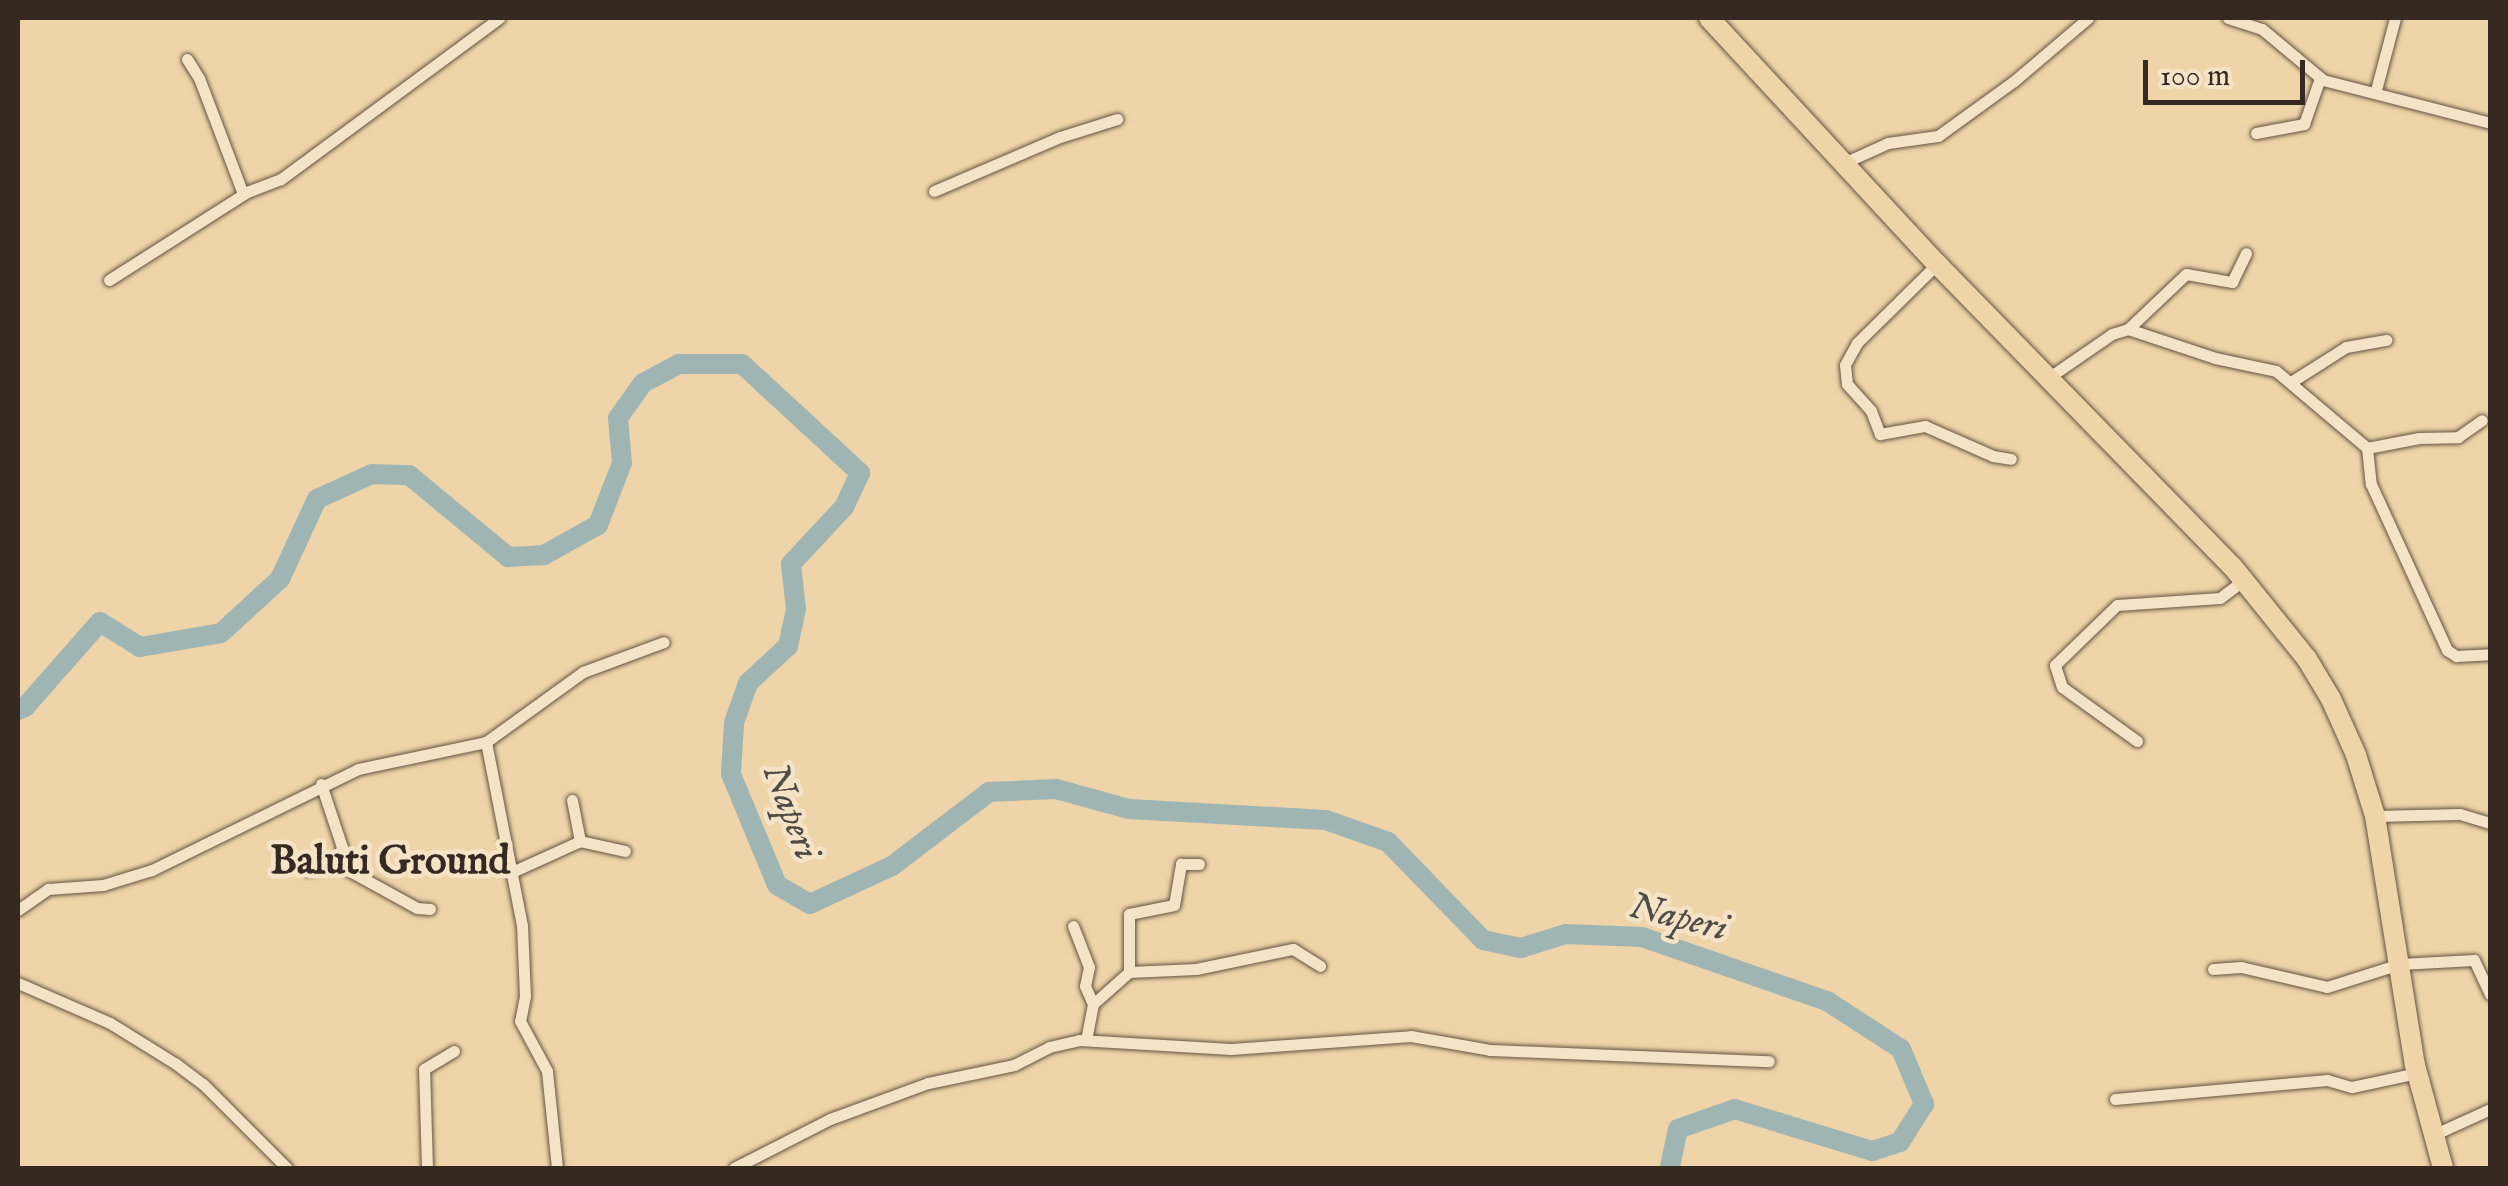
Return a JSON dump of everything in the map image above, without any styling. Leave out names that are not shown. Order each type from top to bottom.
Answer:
[{"type":"highway","points":[[1709,18],[1937,264],[2051,376],[2244,580],[2331,698],[2356,755],[2376,816],[2417,1073],[2442,1168]]},
{"type":"street","points":[[109,280],[243,194],[280,179],[309,160],[499,18]]},
{"type":"street","points":[[1846,162],[1888,144],[1938,136],[2014,81],[2088,18]]},
{"type":"street","points":[[2228,18],[2262,29],[2320,78],[2490,123]]},
{"type":"street","points":[[2376,90],[2395,18]]},
{"type":"street","points":[[187,59],[199,78],[243,194]]},
{"type":"street","points":[[2256,132],[2304,124],[2320,78]]},
{"type":"street","points":[[934,191],[1060,136],[1117,119]]},
{"type":"street","points":[[2051,376],[2112,334],[2128,329],[2186,274],[2232,282],[2246,254]]},
{"type":"street","points":[[1937,264],[1858,343],[1846,365],[1848,384],[1870,411],[1880,434],[1925,426],[1992,456],[2010,459]]},
{"type":"street","points":[[2128,329],[2215,358],[2264,365],[2292,382],[2367,448],[2370,484],[2446,650],[2456,656],[2490,654]]},
{"type":"street","points":[[2292,382],[2346,347],[2386,340]]},
{"type":"street","points":[[2367,448],[2419,438],[2458,437],[2482,420]]},
{"type":"street","points":[[2137,741],[2062,687],[2055,666],[2117,606],[2220,598],[2244,580]]},
{"type":"street","points":[[18,910],[48,889],[103,885],[152,870],[321,784],[400,758],[486,742],[583,672],[664,642]]},
{"type":"street","points":[[486,742],[522,925],[525,996],[520,1022],[547,1070],[557,1168]]},
{"type":"street","points":[[321,784],[342,847],[338,864]]},
{"type":"street","points":[[572,800],[580,841]]},
{"type":"street","points":[[2376,816],[2460,814],[2490,823]]},
{"type":"street","points":[[512,872],[580,841],[625,851]]},
{"type":"street","points":[[306,870],[338,864],[417,908],[430,909]]},
{"type":"street","points":[[1129,972],[1128,914],[1174,904],[1181,864],[1200,864]]},
{"type":"street","points":[[1073,926],[1088,968],[1085,986],[1093,1004],[1086,1040]]},
{"type":"street","points":[[1093,1004],[1129,972],[1196,969],[1294,949],[1320,966]]},
{"type":"street","points":[[2213,969],[2241,967],[2328,987],[2400,964],[2474,960],[2490,994]]},
{"type":"street","points":[[18,984],[110,1023],[176,1064],[202,1084],[287,1168]]},
{"type":"street","points":[[734,1168],[830,1119],[928,1083],[1014,1065],[1048,1047],[1086,1040],[1231,1049],[1410,1036],[1490,1050],[1769,1061]]},
{"type":"street","points":[[427,1168],[424,1069],[454,1051]]},
{"type":"street","points":[[2114,1099],[2312,1080],[2352,1086],[2417,1073]]},
{"type":"street","points":[[2431,1136],[2490,1109]]},
{"type":"waterway","name":"Naperi","points":[[18,710],[25,707],[100,622],[140,647],[221,633],[280,579],[317,499],[372,474],[409,475],[508,557],[544,555],[598,525],[622,463],[618,418],[643,383],[679,364],[742,364],[860,473],[844,507],[791,564],[796,609],[788,646],[748,683],[734,723],[731,774],[777,885],[810,904],[892,866],[989,792],[1056,789],[1129,809],[1326,820],[1388,842],[1483,940],[1521,948],[1566,934],[1642,937],[1827,1001],[1901,1049],[1924,1104],[1900,1142],[1872,1151],[1735,1109],[1678,1129],[1670,1168]]},
{"type":"district","name":"Baluti Ground","points":[[390,863]]}]
